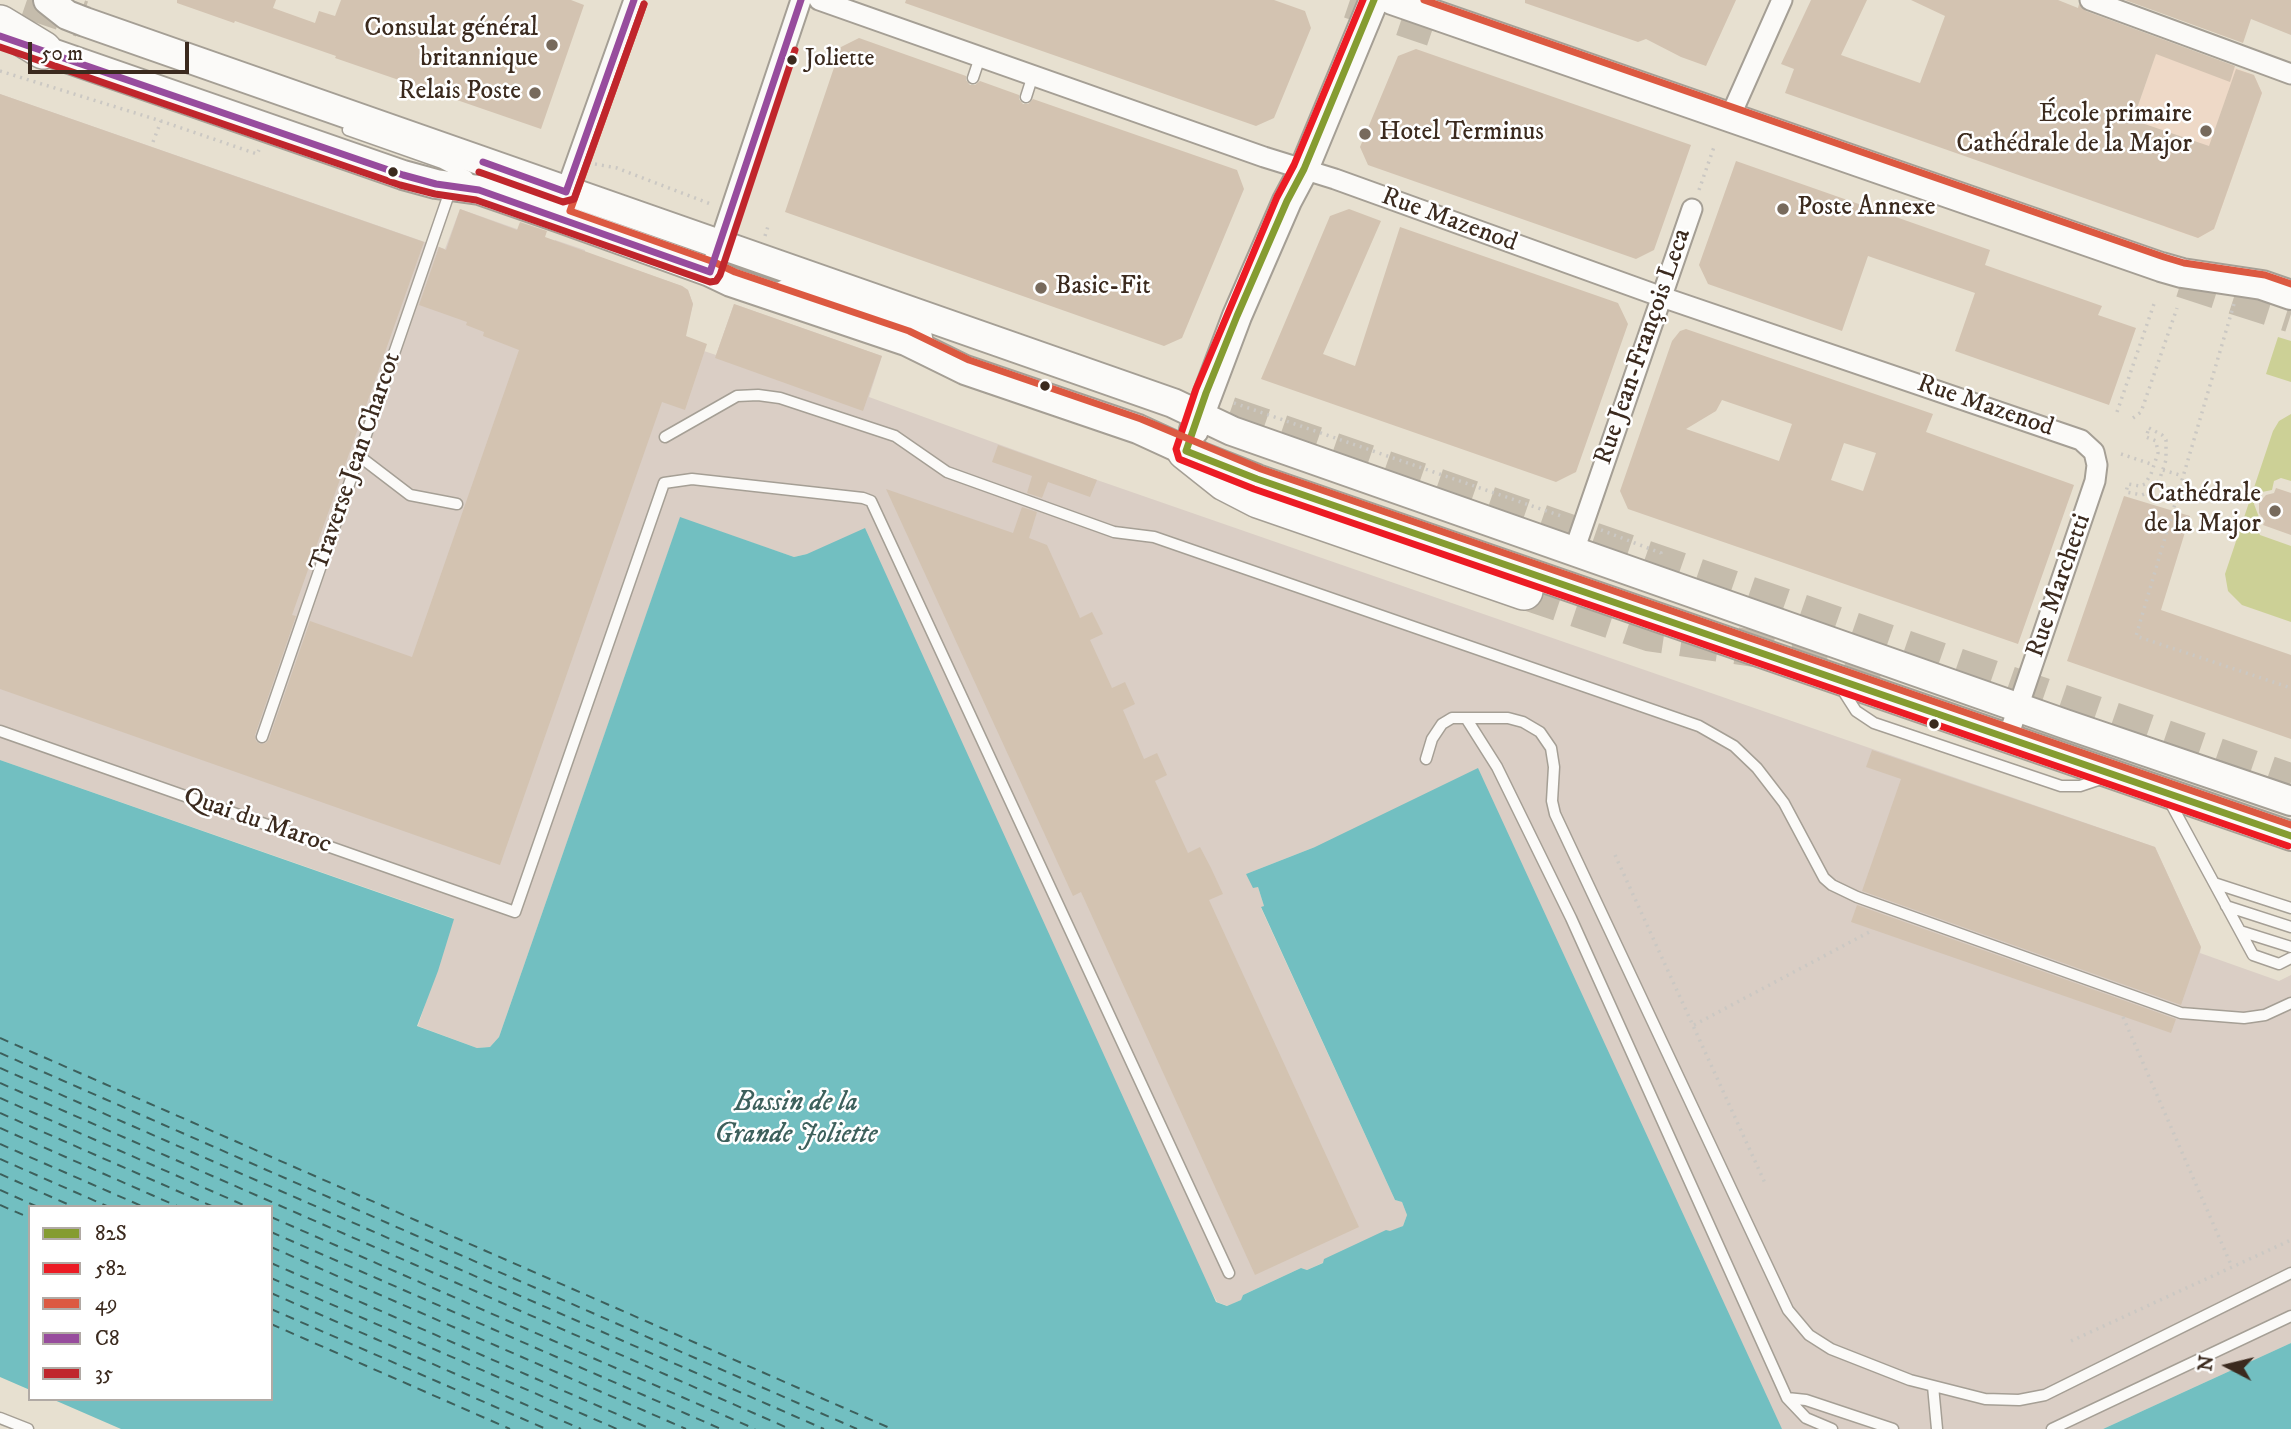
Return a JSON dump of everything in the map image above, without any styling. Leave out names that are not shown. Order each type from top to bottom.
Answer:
[{"type":"highway","points":[[0,24],[43,50]]},
{"type":"highway","points":[[1186,451],[1225,482],[1258,499],[1524,590]]},
{"type":"street","points":[[48,0],[67,15],[561,204],[710,272],[906,341],[965,370],[1138,429],[1186,451],[1283,488],[2291,836]]},
{"type":"street","points":[[561,204],[632,0]]},
{"type":"street","points":[[710,272],[801,0]]},
{"type":"street","name":"Rue Mazenod","points":[[819,0],[1662,297],[2081,440]]},
{"type":"street","points":[[1186,451],[1242,305],[1287,201],[1304,169],[1374,0]]},
{"type":"street","points":[[1392,0],[2161,267],[2193,275],[2262,285],[2291,295]]},
{"type":"street","points":[[1730,117],[1782,0]]},
{"type":"street","points":[[2090,0],[2291,74]]},
{"type":"street","points":[[0,36],[403,175],[451,187],[561,204],[719,245],[1173,402],[1232,431],[2291,801]]},
{"type":"street","name":"Rue Jean-François Leca","points":[[1574,551],[1692,209]]},
{"type":"street","name":"Rue Marchetti","points":[[2008,737],[2095,481],[2097,465],[2094,452],[2081,440]]},
{"type":"lane","points":[[973,78],[980,57]]},
{"type":"lane","points":[[1026,97],[1033,75]]},
{"type":"lane","points":[[348,131],[442,163],[467,176],[479,190]]},
{"type":"lane","name":"Traverse Jean Charcot","points":[[262,737],[451,187]]},
{"type":"lane","points":[[665,437],[737,396],[758,395],[780,398],[895,436],[947,472],[1114,532],[1154,537],[1699,726],[1734,746],[1757,768],[1784,803],[1824,877],[1832,886],[1857,897],[2181,1013],[2244,1018],[2265,1015],[2291,1003]]},
{"type":"lane","points":[[359,456],[410,495],[457,504]]},
{"type":"lane","name":"Quai du Maroc","points":[[0,731],[515,912],[664,483],[692,479],[871,501],[1229,1273]]},
{"type":"lane","points":[[1834,677],[1856,711],[1874,723],[2061,786],[2080,786],[2111,774]]},
{"type":"lane","points":[[1426,759],[1432,739],[1442,724],[1452,718],[1507,718],[1523,722],[1540,732],[1551,748],[1554,766],[1552,801],[1555,814],[1788,1310],[1809,1335],[1831,1349],[1910,1380],[1985,1399],[2019,1400],[2045,1395],[2291,1273]]},
{"type":"lane","points":[[1465,718],[1497,768],[1571,918],[1787,1398],[1806,1418],[1832,1429]]},
{"type":"lane","points":[[2165,792],[2253,955],[2279,964],[2291,958]]},
{"type":"lane","points":[[2214,883],[2291,908]]},
{"type":"lane","points":[[2226,906],[2291,927]]},
{"type":"lane","points":[[2240,931],[2291,947]]},
{"type":"lane","points":[[2052,1429],[2291,1316]]},
{"type":"lane","points":[[1933,1385],[1937,1429]]},
{"type":"lane","points":[[1787,1398],[1806,1400],[1894,1429]]},
{"type":"lane","points":[[0,1418],[28,1429]]},
{"type":"path","points":[[0,71],[257,154]]},
{"type":"path","points":[[153,142],[161,121]]},
{"type":"path","name":"Rue Jean-François Leca","points":[[1692,209],[1716,144]]},
{"type":"path","points":[[589,163],[617,168],[723,210]]},
{"type":"path","points":[[2117,412],[2155,301]]},
{"type":"path","points":[[2234,304],[2136,636],[2291,688]]},
{"type":"path","points":[[2133,418],[2141,412],[2177,307]]},
{"type":"path","points":[[1235,403],[1573,520]]},
{"type":"path","points":[[2149,428],[2166,440],[2168,451],[2163,470],[2152,491],[2142,495],[2126,492],[2128,484],[2145,484],[2154,465],[2158,447],[2156,441],[2146,437],[2149,428]]},
{"type":"path","points":[[2121,454],[2154,465]]},
{"type":"path","points":[[2163,470],[2183,476]]},
{"type":"path","points":[[1602,530],[1661,553]]},
{"type":"path","points":[[1615,855],[1765,1183]]},
{"type":"path","points":[[1694,1025],[1873,930]]},
{"type":"path","points":[[2123,1017],[2232,1267]]},
{"type":"path","points":[[2071,1341],[2291,1240]]},
{"type":"shaded area","name":"École primaire Cathédrale de la Major","points":[[2161,39],[2254,75],[2262,93],[2214,229],[2198,238],[2165,227],[2194,142],[2133,120]]},
{"type":"shaded area","points":[[0,94],[445,249],[460,209],[585,250],[688,290],[693,304],[683,344],[716,355],[734,304],[882,356],[869,397],[1097,480],[2155,847],[2201,947],[2200,953],[2279,981],[2291,975],[2291,1343],[2103,1429],[1782,1429],[1315,847],[1246,874],[1258,887],[1264,906],[1261,908],[1395,1200],[1402,1202],[1407,1215],[1403,1226],[1307,1270],[1301,1268],[1243,1295],[1241,1300],[1228,1306],[1217,1302],[807,554],[794,557],[680,518],[499,1037],[490,1047],[477,1048],[418,1026],[453,918],[0,760]]},
{"type":"green space","points":[[2278,337],[2291,341],[2291,382],[2266,374]]},
{"type":"green space","points":[[2291,414],[2291,481],[2281,478],[2274,481],[2272,490],[2262,492],[2254,504],[2260,520],[2257,529],[2260,535],[2291,546],[2291,622],[2242,605],[2228,591],[2225,574],[2273,431],[2279,421]]},
{"type":"water","name":"Bassin de la Grande Joliette","points":[[680,517],[794,557],[807,554],[865,528],[1216,1302],[1227,1306],[1241,1300],[1243,1295],[1301,1268],[1307,1270],[1323,1263],[1324,1259],[1386,1230],[1403,1226],[1407,1215],[1402,1202],[1395,1200],[1261,907],[1264,906],[1258,887],[1253,888],[1246,874],[1315,847],[1478,768],[1782,1429],[121,1429],[57,1401],[273,1401],[273,1205],[28,1205],[28,1389],[0,1377],[0,760],[454,919],[417,1026],[477,1048],[490,1047],[499,1037]]},
{"type":"water","points":[[2291,1343],[2291,1429],[2103,1429]]},
{"type":"building","points":[[177,0],[276,0],[273,8],[315,23],[319,11],[335,16],[341,0],[571,0],[584,5],[541,129],[177,3]]},
{"type":"building","points":[[906,0],[1274,0],[1305,11],[1311,28],[1274,118],[1256,126],[905,3]]},
{"type":"building","points":[[1525,0],[1736,0],[1706,66],[1646,39],[1638,42],[1525,3]]},
{"type":"building","points":[[1811,0],[1867,0],[1841,55],[1920,83],[1945,16],[1911,0],[2058,0],[2078,8],[2079,4],[2086,11],[2235,66],[2230,82],[2156,54],[2133,120],[2209,146],[2236,69],[2254,75],[2262,93],[2214,229],[2198,238],[1785,93],[1794,69],[1781,64]]},
{"type":"building","points":[[2125,0],[2291,0],[2291,35],[2251,19],[2243,43]]},
{"type":"building","points":[[859,38],[966,76],[970,85],[980,81],[1019,95],[1023,104],[1028,104],[1033,99],[1237,170],[1244,189],[1182,338],[1164,346],[785,212],[841,47]]},
{"type":"building","points":[[1416,49],[1691,145],[1654,250],[1636,259],[1368,165],[1360,147],[1398,56]]},
{"type":"building","points":[[0,94],[424,242],[292,615],[296,616],[255,735],[260,744],[269,739],[310,621],[412,657],[519,350],[483,336],[484,332],[466,325],[467,322],[419,305],[439,247],[446,250],[460,209],[517,230],[520,222],[547,231],[545,237],[688,290],[693,304],[686,336],[707,344],[685,410],[662,402],[500,865],[0,689]]},
{"type":"building","points":[[1736,161],[1990,250],[1985,265],[2102,306],[2098,315],[2136,328],[2109,405],[1955,351],[1975,293],[1868,256],[1842,331],[1708,284],[1699,265]]},
{"type":"building","points":[[1349,209],[1381,221],[1323,354],[1355,366],[1400,227],[1618,303],[1628,324],[1576,472],[1556,482],[1261,379],[1330,216]]},
{"type":"building","points":[[734,304],[882,356],[863,411],[715,358]]},
{"type":"building","points":[[1686,329],[1933,414],[1926,432],[2074,485],[2018,644],[1628,509],[1620,491],[1672,341],[1680,331]],"holes":[[[1722,400],[1792,424],[1779,461],[1686,429],[1716,411]],[[1844,443],[1876,453],[1863,491],[1831,480]]]},
{"type":"building","points":[[998,445],[1097,480],[1090,497],[1048,482],[1042,498],[1027,493],[1032,476],[992,462]]},
{"type":"building","name":"Cathédrale de la Major","points":[[2276,488],[2291,493],[2291,535],[2263,525],[2265,521],[2259,513],[2259,503],[2266,495],[2274,493]]},
{"type":"building","points":[[886,489],[1013,533],[1022,507],[1037,512],[1029,538],[1047,545],[1080,618],[1092,612],[1103,634],[1090,640],[1112,688],[1125,682],[1135,704],[1123,710],[1144,759],[1157,753],[1167,775],[1155,781],[1188,853],[1200,847],[1223,894],[1209,900],[1359,1227],[1255,1275],[1081,892],[1073,896]]},
{"type":"building","points":[[2124,496],[2190,516],[2161,610],[2291,655],[2291,739],[2067,661]]},
{"type":"building","points":[[1872,750],[2155,847],[2201,947],[2181,1005],[1862,891],[1901,779],[1866,767]]},
{"type":"building","points":[[1857,905],[2176,1019],[2171,1033],[1851,922]]},
{"type":"ferry route","points":[[0,1038],[892,1429]]},
{"type":"ferry route","points":[[0,1053],[857,1429]]},
{"type":"ferry route","points":[[0,1068],[824,1429]]},
{"type":"ferry route","points":[[0,1083],[790,1429]]},
{"type":"ferry route","points":[[0,1098],[243,1205]]},
{"type":"ferry route","points":[[0,1113],[209,1205]]},
{"type":"ferry route","points":[[0,1128],[174,1205]]},
{"type":"ferry route","points":[[0,1144],[139,1205]]},
{"type":"ferry route","points":[[0,1159],[104,1205]]},
{"type":"ferry route","points":[[0,1174],[70,1205]]},
{"type":"ferry route","points":[[0,1190],[34,1205]]},
{"type":"ferry route","points":[[0,1205],[28,1217]]},
{"type":"ferry route","points":[[273,1218],[755,1429]]},
{"type":"ferry route","points":[[273,1233],[721,1429]]},
{"type":"ferry route","points":[[273,1248],[686,1429]]},
{"type":"ferry route","points":[[273,1264],[651,1429]]},
{"type":"ferry route","points":[[273,1279],[617,1429]]},
{"type":"ferry route","points":[[273,1294],[581,1429]]},
{"type":"ferry route","points":[[273,1310],[546,1429]]},
{"type":"ferry route","points":[[273,1325],[510,1429]]},
{"type":"tunnel","points":[[27,0],[82,19]]},
{"type":"tunnel","points":[[1350,0],[1433,28]]},
{"type":"tunnel","points":[[2182,279],[2291,314]]},
{"type":"tunnel","points":[[1229,415],[2291,782]]},
{"type":"tunnel","points":[[1524,591],[1650,633],[1894,669]]},
{"type":"transit line","name":"C8","points":[[483,162],[566,192],[634,0]]},
{"type":"transit line","name":"C8","points":[[0,36],[403,175],[436,184],[479,190],[710,272],[801,0]]},
{"type":"transit line","name":"582","points":[[1363,0],[1196,389],[1176,449],[1179,459],[1254,489],[2288,846]]},
{"type":"transit line","name":"82S","points":[[1374,0],[1304,169],[1287,201],[1237,316],[1186,451],[1257,479],[2291,836]]},
{"type":"transit line","name":"49","points":[[1424,0],[2164,257],[2184,263],[2265,275],[2291,284]]},
{"type":"transit line","name":"49","points":[[644,4],[570,211],[735,272],[909,331],[969,360],[1141,419],[1261,469],[2291,825]]},
{"type":"transit line","name":"35","points":[[479,172],[563,202],[574,199],[644,4]]},
{"type":"transit line","name":"35","points":[[0,47],[400,185],[476,200],[710,282],[716,281],[720,275],[795,50]]},
{"type":"place","name":"Consulat général britannique","points":[[552,45]]},
{"type":"place","name":"Joliette","points":[[792,60]]},
{"type":"place","name":"Relais Poste","points":[[535,93]]},
{"type":"place","name":"École primaire Cathédrale de la Major","points":[[2206,131]]},
{"type":"place","name":"Hotel Terminus","points":[[1365,134]]},
{"type":"place","name":"Poste Annexe","points":[[1783,209]]},
{"type":"place","name":"Basic-Fit","points":[[1041,288]]},
{"type":"place","name":"Cathédrale de la Major","points":[[2275,511]]}]
